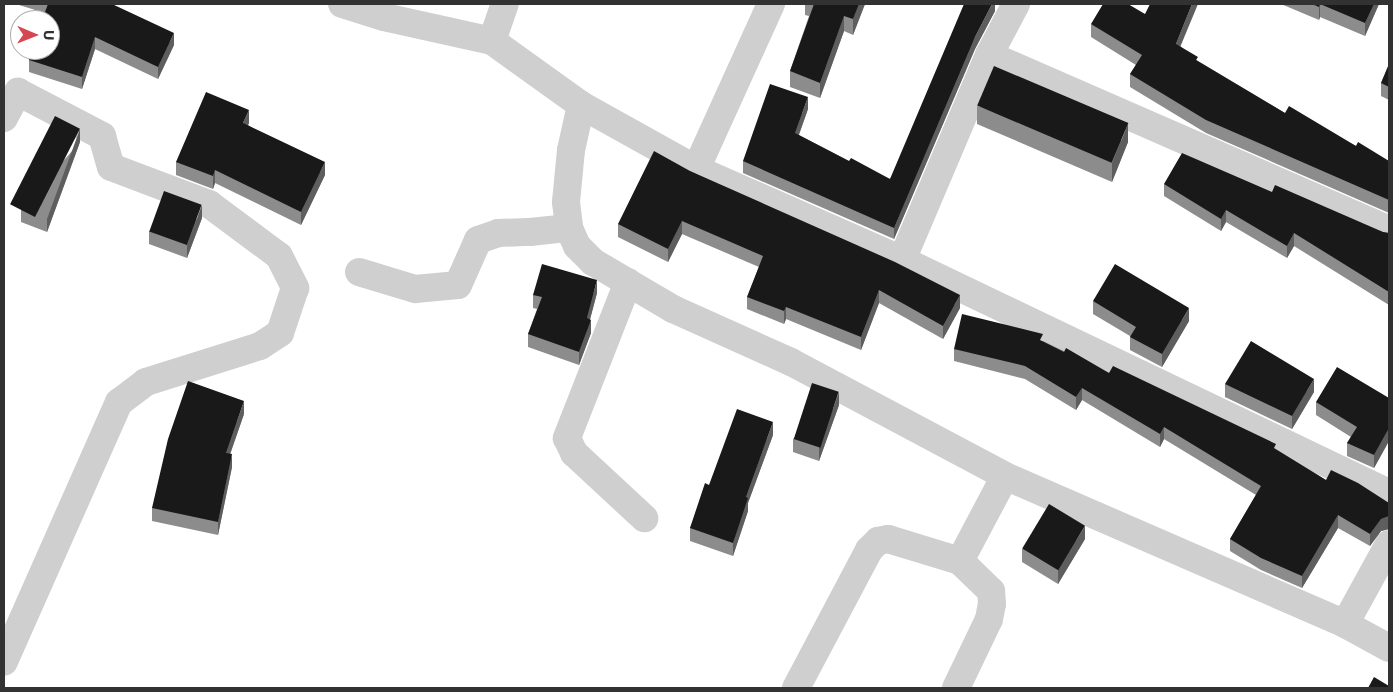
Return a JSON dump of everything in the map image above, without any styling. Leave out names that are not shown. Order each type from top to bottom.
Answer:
[{"type":"street","points":[[342,4],[384,17],[492,40],[581,105],[696,169],[902,260],[1389,493]]},
{"type":"street","points":[[492,40],[505,4]]},
{"type":"street","points":[[696,169],[772,4]]},
{"type":"street","points":[[902,260],[989,56],[1016,4]]},
{"type":"street","points":[[989,56],[1389,230]]},
{"type":"street","points":[[4,118],[11,89],[102,136],[111,167],[209,204],[279,256],[295,288],[280,333],[260,346],[146,382],[119,402],[4,662]]},
{"type":"street","points":[[581,105],[571,150],[566,202],[569,228],[577,246],[593,262],[673,308],[791,362],[1005,476],[1345,624],[1389,648]]},
{"type":"street","points":[[359,272],[415,289],[458,285],[478,240],[498,232],[530,232],[569,228]]},
{"type":"street","points":[[628,282],[567,438],[574,453],[644,518]]},
{"type":"street","points":[[960,561],[1005,476]]},
{"type":"street","points":[[796,688],[869,550],[878,541],[888,539],[960,561],[991,591],[992,604],[988,619],[956,688]]},
{"type":"street","points":[[1345,624],[1389,544]]},
{"type":"building","points":[[48,4],[112,4],[174,33],[158,67],[95,37],[82,77],[29,60],[60,60],[60,10],[46,10]]},
{"type":"building","points":[[814,4],[859,4],[853,19],[844,16],[820,83],[790,71]]},
{"type":"building","points":[[964,4],[992,4],[975,37],[894,228],[743,161],[770,84],[808,97],[795,133],[849,161],[851,158],[890,179]]},
{"type":"building","points":[[1103,4],[1128,4],[1145,14],[1150,4],[1192,4],[1176,44],[1198,57],[1196,60],[1285,113],[1289,106],[1356,146],[1358,142],[1389,161],[1389,200],[1206,120],[1130,74],[1142,55],[1091,24]]},
{"type":"building","points":[[1320,4],[1374,4],[1365,23]]},
{"type":"building","points":[[1389,64],[1389,87],[1381,83]]},
{"type":"building","points":[[994,66],[1128,123],[1112,163],[977,106]]},
{"type":"building","points":[[206,92],[249,110],[243,123],[325,162],[301,212],[215,170],[213,176],[176,162]]},
{"type":"building","points":[[55,116],[80,129],[35,217],[10,204]]},
{"type":"building","points":[[654,151],[690,171],[895,262],[960,295],[943,326],[879,290],[861,337],[786,307],[784,311],[747,297],[763,256],[682,221],[668,249],[618,224]]},
{"type":"building","points":[[1182,153],[1272,192],[1275,185],[1389,233],[1389,292],[1294,233],[1287,246],[1226,210],[1221,219],[1164,184]]},
{"type":"building","points":[[164,191],[202,205],[187,245],[149,231]]},
{"type":"building","points":[[542,264],[597,280],[587,318],[591,320],[579,352],[528,334],[542,297],[533,295]]},
{"type":"building","points":[[1115,264],[1189,308],[1162,354],[1130,337],[1136,327],[1093,301]]},
{"type":"building","points":[[962,314],[1043,334],[1040,340],[1064,352],[1066,348],[1109,373],[1113,366],[1276,444],[1274,448],[1326,480],[1331,470],[1358,483],[1389,503],[1389,516],[1381,519],[1370,534],[1338,515],[1302,576],[1261,558],[1230,539],[1261,486],[1164,427],[1160,434],[1082,388],[1076,397],[1025,366],[954,349]]},
{"type":"building","points":[[1251,341],[1314,379],[1292,416],[1225,384]]},
{"type":"building","points":[[1337,367],[1389,398],[1389,428],[1374,455],[1347,443],[1357,427],[1316,402]]},
{"type":"building","points":[[188,381],[244,401],[226,453],[232,454],[218,522],[152,508],[168,439]]},
{"type":"building","points":[[812,383],[839,392],[820,448],[794,439]]},
{"type":"building","points":[[737,409],[773,422],[746,497],[748,498],[733,543],[690,528],[705,483],[709,485]]},
{"type":"building","points":[[1049,504],[1085,526],[1058,570],[1022,549]]},
{"type":"building","points":[[1374,677],[1389,686],[1389,688],[1368,688]]}]
